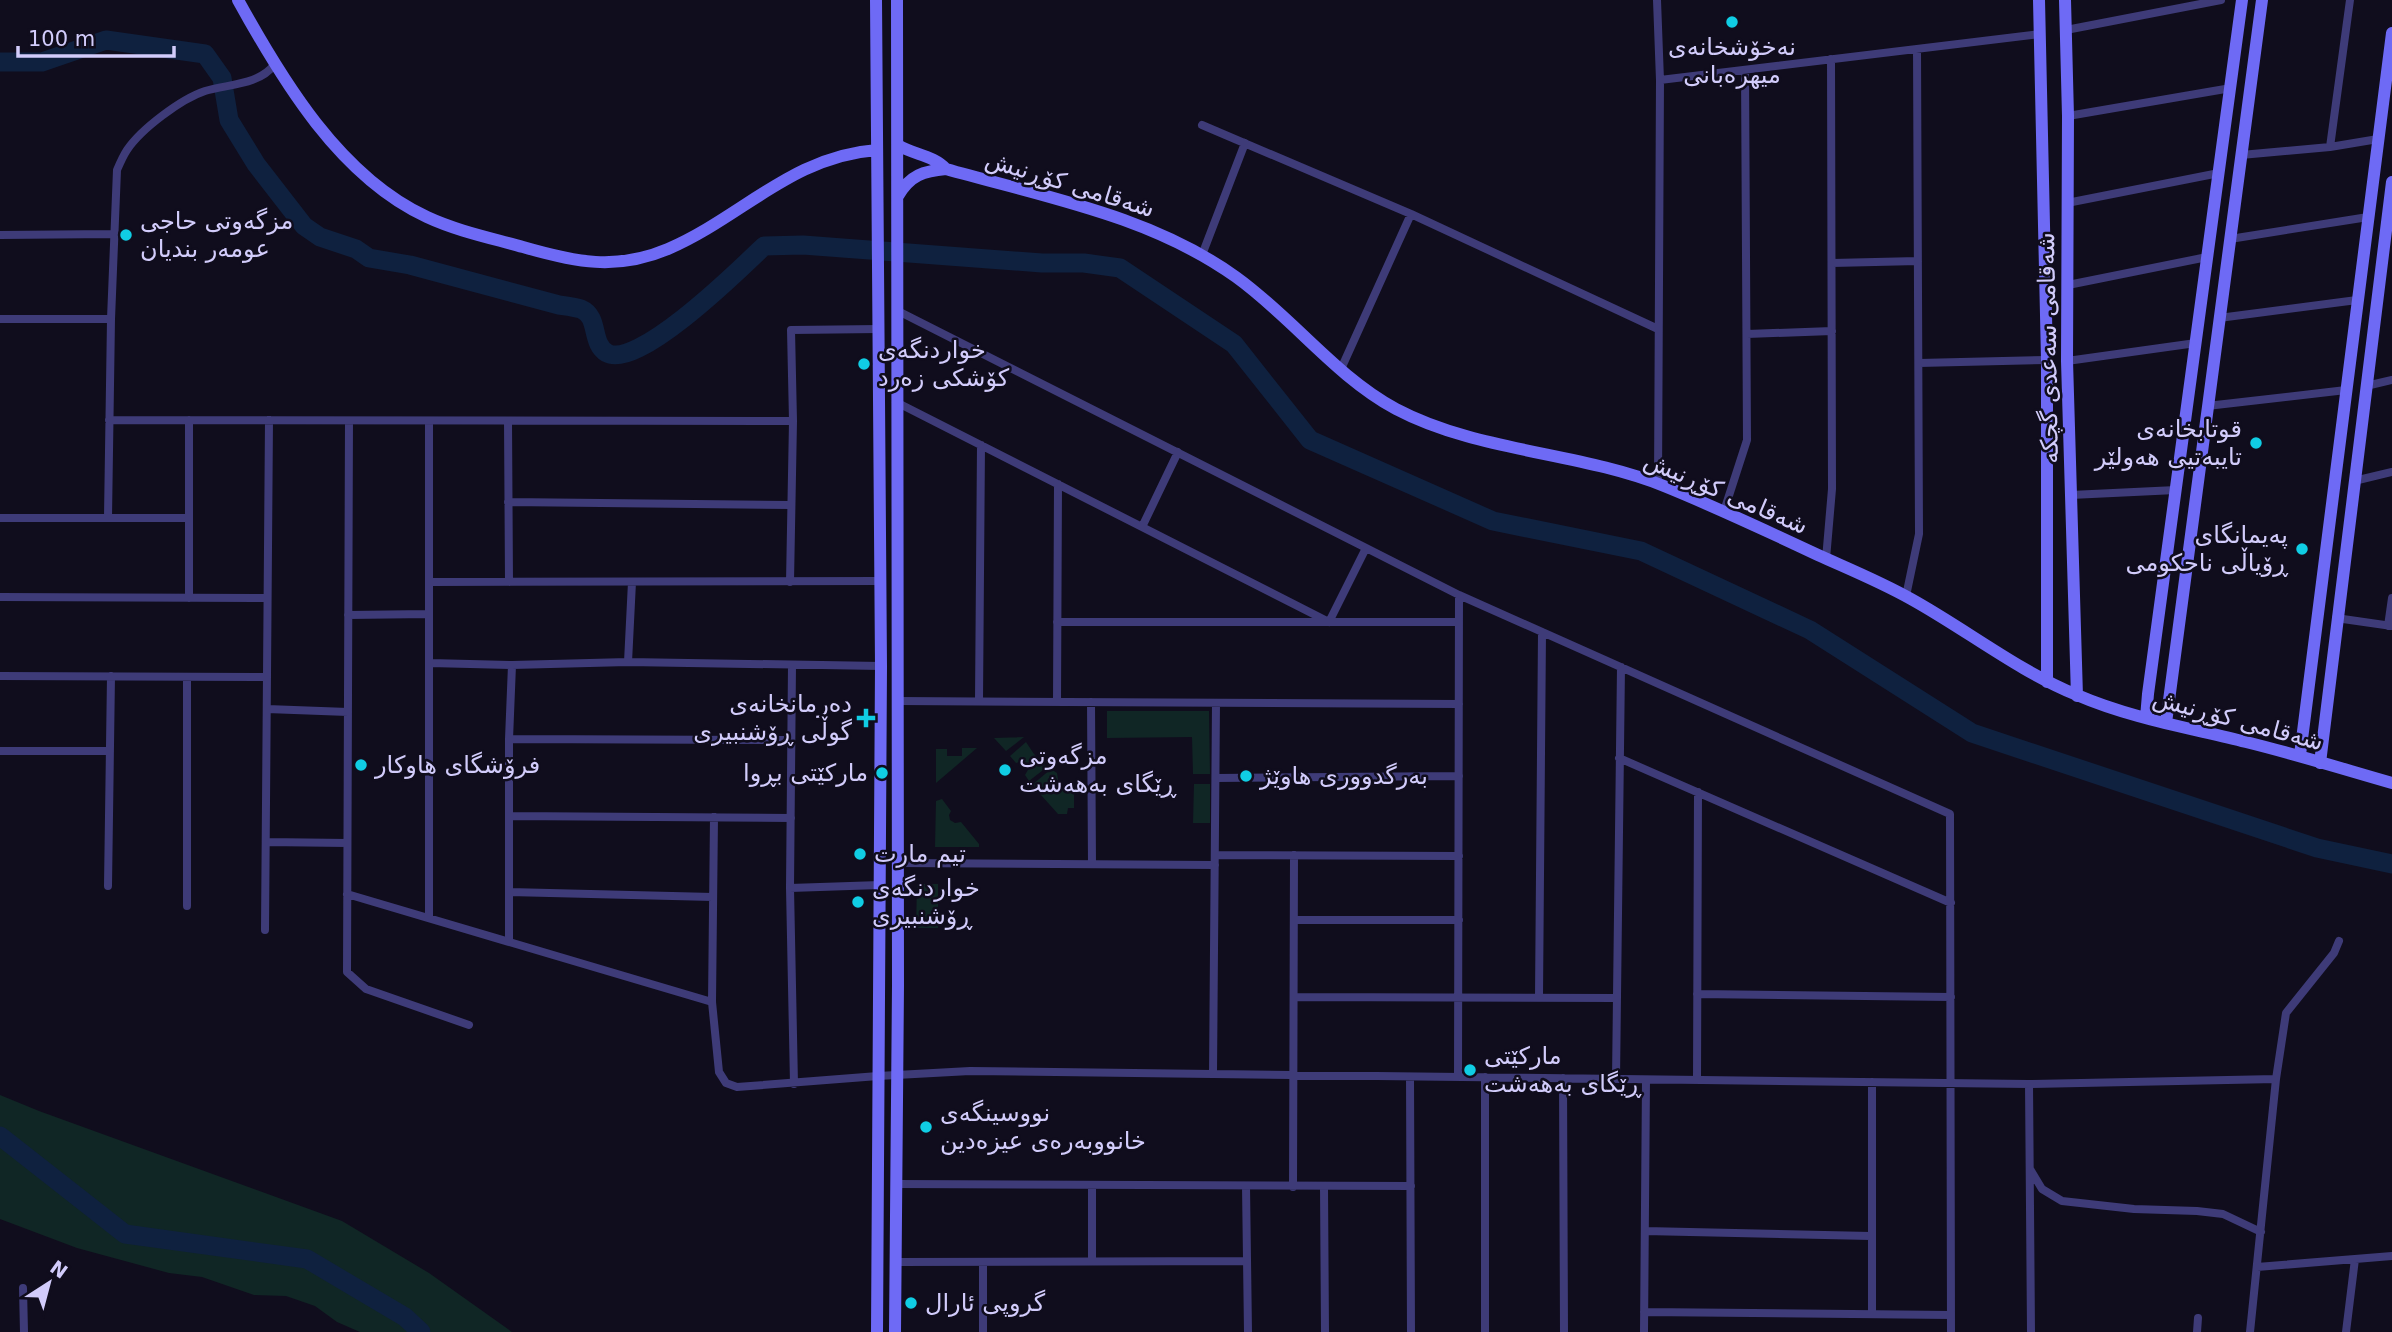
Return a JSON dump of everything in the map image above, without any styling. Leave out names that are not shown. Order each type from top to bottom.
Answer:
[{"type":"main road","points":[[237,0],[274,65],[314,121],[365,175],[405,205],[450,226],[574,261],[614,263],[653,255],[702,232],[800,171],[837,157],[877,150]]},
{"type":"main road","points":[[876,0],[881,666],[877,1332]]},
{"type":"main road","points":[[895,1332],[898,1076],[897,0]]},
{"type":"main road","name":"شەقامی سەعدی گچکە","points":[[2039,0],[2047,360],[2047,682]]},
{"type":"main road","name":"شەقامی سەعدی گچکە","points":[[2065,0],[2068,117],[2067,361],[2077,696]]},
{"type":"main road","points":[[2146,718],[2242,0]]},
{"type":"main road","points":[[2166,723],[2262,0]]},
{"type":"main road","points":[[2300,755],[2392,33]]},
{"type":"main road","points":[[2042,82],[2067,80]]},
{"type":"main road","name":"شەقامی کۆڕنیش","points":[[898,145],[939,161],[946,169]]},
{"type":"main road","name":"شەقامی کۆڕنیش","points":[[898,195],[917,174],[946,169],[1127,220],[1202,255],[1236,277],[1368,391],[1429,424],[1658,484],[1724,511],[1906,596],[2047,682],[2077,696],[2146,718],[2300,755],[2392,783]]},
{"type":"main road","points":[[2320,763],[2392,182]]},
{"type":"main road","points":[[2362,267],[2381,268]]},
{"type":"main road","points":[[879,301],[898,311]]},
{"type":"main road","points":[[2148,694],[2157,700],[2168,697]]},
{"type":"street","points":[[1657,0],[1660,80],[1658,484]]},
{"type":"street","points":[[2066,30],[2221,0]]},
{"type":"street","points":[[2330,147],[2350,0]]},
{"type":"street","points":[[1660,80],[2040,34]]},
{"type":"street","points":[[1906,596],[1919,534],[1917,49]]},
{"type":"street","points":[[1826,559],[1832,489],[1831,59]]},
{"type":"street","points":[[108,517],[108,420],[117,170],[128,149],[149,127],[183,102],[202,92],[266,75],[274,65]]},
{"type":"street","points":[[1724,511],[1747,440],[1745,69]]},
{"type":"street","points":[[2068,117],[2231,88]]},
{"type":"street","points":[[1202,125],[1411,215],[1658,329]]},
{"type":"street","points":[[2241,155],[2330,147],[2378,139]]},
{"type":"street","points":[[1202,255],[1245,143]]},
{"type":"street","points":[[2067,203],[2219,173]]},
{"type":"street","points":[[1341,369],[1411,215]]},
{"type":"street","points":[[2230,239],[2368,217]]},
{"type":"street","points":[[0,235],[113,234]]},
{"type":"street","points":[[2068,285],[2207,257]]},
{"type":"street","points":[[1832,262],[1919,261]]},
{"type":"street","points":[[2219,318],[2357,300]]},
{"type":"street","points":[[898,311],[1459,595],[1951,814],[1951,1332]]},
{"type":"street","points":[[0,319],[111,319]]},
{"type":"street","points":[[790,582],[793,421],[791,330],[878,329]]},
{"type":"street","points":[[1746,334],[1832,331]]},
{"type":"street","points":[[2067,361],[2196,343]]},
{"type":"street","points":[[1919,363],[2047,360]]},
{"type":"street","points":[[2366,386],[2392,380]]},
{"type":"street","points":[[2207,406],[2346,390]]},
{"type":"street","points":[[896,402],[1329,622]]},
{"type":"street","points":[[108,420],[793,421]]},
{"type":"street","points":[[188,598],[189,420]]},
{"type":"street","points":[[265,930],[269,420]]},
{"type":"street","points":[[349,421],[347,972],[366,989],[469,1025]]},
{"type":"street","points":[[429,421],[429,918]]},
{"type":"street","points":[[508,421],[509,582]]},
{"type":"street","points":[[979,701],[981,445]]},
{"type":"street","points":[[1142,527],[1178,452]]},
{"type":"street","points":[[2354,481],[2392,472]]},
{"type":"street","points":[[1057,702],[1058,484]]},
{"type":"street","points":[[2071,495],[2176,489]]},
{"type":"street","points":[[508,502],[791,505]]},
{"type":"street","points":[[0,517],[189,518]]},
{"type":"street","points":[[1329,622],[1366,548]]},
{"type":"street","points":[[429,582],[880,581]]},
{"type":"street","points":[[628,662],[632,582]]},
{"type":"street","points":[[1458,1077],[1459,595]]},
{"type":"street","points":[[0,597],[267,598]]},
{"type":"street","points":[[2336,618],[2390,626],[2392,598]]},
{"type":"street","points":[[348,615],[429,614]]},
{"type":"street","points":[[1057,622],[1459,622]]},
{"type":"street","points":[[1539,998],[1542,632]]},
{"type":"street","points":[[430,663],[512,665],[628,662],[881,666]]},
{"type":"street","points":[[509,942],[509,740],[512,665]]},
{"type":"street","points":[[792,665],[790,888],[794,1084]]},
{"type":"street","points":[[1616,1079],[1621,667]]},
{"type":"street","points":[[0,676],[267,677]]},
{"type":"street","points":[[107,886],[111,676]]},
{"type":"street","points":[[187,677],[187,906]]},
{"type":"street","points":[[898,701],[1459,704]]},
{"type":"street","points":[[1091,702],[1091,864]]},
{"type":"street","points":[[1213,1074],[1216,703]]},
{"type":"street","points":[[267,709],[348,712]]},
{"type":"street","points":[[509,740],[791,740]]},
{"type":"street","points":[[0,751],[110,751]]},
{"type":"street","points":[[1619,758],[1951,903]]},
{"type":"street","points":[[1216,778],[1459,776]]},
{"type":"street","points":[[1697,1080],[1698,792]]},
{"type":"street","points":[[509,816],[791,818]]},
{"type":"street","points":[[714,817],[712,1002],[719,1072],[726,1083],[737,1087],[970,1071],[2029,1084],[2276,1079]]},
{"type":"street","points":[[266,842],[347,842]]},
{"type":"street","points":[[1215,855],[1459,856]]},
{"type":"street","points":[[1293,1187],[1294,855]]},
{"type":"street","points":[[898,863],[1215,865]]},
{"type":"street","points":[[790,888],[880,885]]},
{"type":"street","points":[[509,892],[713,897]]},
{"type":"street","points":[[347,894],[712,1002]]},
{"type":"street","points":[[1294,919],[1459,920]]},
{"type":"street","points":[[2250,1332],[2276,1079],[2286,1013],[2334,953],[2339,941]]},
{"type":"street","points":[[1697,995],[1951,997]]},
{"type":"street","points":[[1294,997],[1617,998]]},
{"type":"street","points":[[1410,1077],[1411,1332]]},
{"type":"street","points":[[1485,1077],[1485,1332]]},
{"type":"street","points":[[1563,1079],[1564,1332]]},
{"type":"street","points":[[1644,1332],[1646,1080]]},
{"type":"street","points":[[1872,1082],[1872,1314]]},
{"type":"street","points":[[2029,1084],[2031,1332]]},
{"type":"street","points":[[2030,1169],[2042,1189],[2062,1201],[2134,1209],[2223,1214],[2260,1233]]},
{"type":"street","points":[[896,1184],[1411,1186]]},
{"type":"street","points":[[1092,1261],[1093,1185]]},
{"type":"street","points":[[1246,1186],[1248,1332]]},
{"type":"street","points":[[1324,1187],[1325,1332]]},
{"type":"street","points":[[1645,1231],[1871,1236]]},
{"type":"street","points":[[2257,1266],[2392,1256]]},
{"type":"street","points":[[2346,1332],[2355,1259]]},
{"type":"street","points":[[896,1262],[1246,1261]]},
{"type":"street","points":[[983,1262],[983,1332]]},
{"type":"street","points":[[23,1288],[24,1332]]},
{"type":"street","points":[[1644,1312],[1951,1315]]},
{"type":"street","points":[[2197,1332],[2198,1318]]},
{"type":"green space","points":[[1107,711],[1209,711],[1210,774],[1193,774],[1192,737],[1107,738]]},
{"type":"green space","points":[[1024,737],[1006,751],[994,738]]},
{"type":"green space","points":[[1026,742],[1047,767],[1029,781],[1025,775],[1029,768],[1023,761],[1016,763],[1010,756]]},
{"type":"green space","points":[[962,748],[977,748],[936,783],[936,749],[947,749],[947,756],[962,756]]},
{"type":"green space","points":[[1051,769],[1057,773],[1059,786],[1074,786],[1074,808],[1068,808],[1067,814],[1058,814],[1032,785]]},
{"type":"green space","points":[[1194,784],[1210,784],[1210,823],[1193,823]]},
{"type":"green space","points":[[942,799],[951,811],[950,820],[961,822],[979,847],[935,847],[936,801]]},
{"type":"green space","points":[[917,884],[938,884],[938,928],[916,928]]},
{"type":"green space","points":[[0,1095],[342,1221],[429,1273],[512,1332],[360,1332],[337,1322],[315,1306],[286,1296],[254,1295],[202,1277],[169,1273],[77,1248],[0,1219]]},
{"type":"waterway","points":[[0,62],[42,62],[106,40],[205,54],[222,78],[229,120],[256,164],[304,226],[320,237],[356,249],[369,258],[410,265],[581,309],[591,318],[598,343],[607,353],[622,354],[641,347],[664,332],[712,294],[764,246],[803,245],[1042,263],[1084,263],[1120,268],[1234,344],[1310,440],[1493,521],[1641,551],[1810,630],[1972,733],[2317,848],[2392,864]]},
{"type":"waterway","points":[[0,1136],[125,1234],[307,1259],[405,1317],[421,1332]]},
{"type":"place","name":"نەخۆشخانەی میهرەبانی","points":[[1732,22]]},
{"type":"place","name":"مزگەوتی حاجی عومەر بندیان","points":[[126,235]]},
{"type":"place","name":"خواردنگەی کۆشکی زەرد","points":[[864,364]]},
{"type":"place","name":"قوتابخانەی تایبەتیی هەولێر","points":[[2256,443]]},
{"type":"place","name":"پەیمانگای ڕۆیاڵی ناحکومی","points":[[2302,549]]},
{"type":"place","name":"دەرمانخانەی گوڵی ڕۆشنبیری","points":[[866,718]]},
{"type":"place","name":"فرۆشگای ھاوکار","points":[[361,765]]},
{"type":"place","name":"مزگەوتی ڕێگای بەھەشت","points":[[1005,770]]},
{"type":"place","name":"مارکێتی بڕوا","points":[[882,773]]},
{"type":"place","name":"بەرگدووری هاوێژ","points":[[1246,776]]},
{"type":"place","name":"تیم مارت","points":[[860,854]]},
{"type":"place","name":"خواردنگەی ڕۆشنبیری","points":[[858,902]]},
{"type":"place","name":"مارکێتی ڕێگای بەهەشت","points":[[1470,1070]]},
{"type":"place","name":"نووسینگەی خانووبەرەی عیزەدین","points":[[926,1127]]},
{"type":"place","name":"گروپی ئارال","points":[[911,1303]]}]
